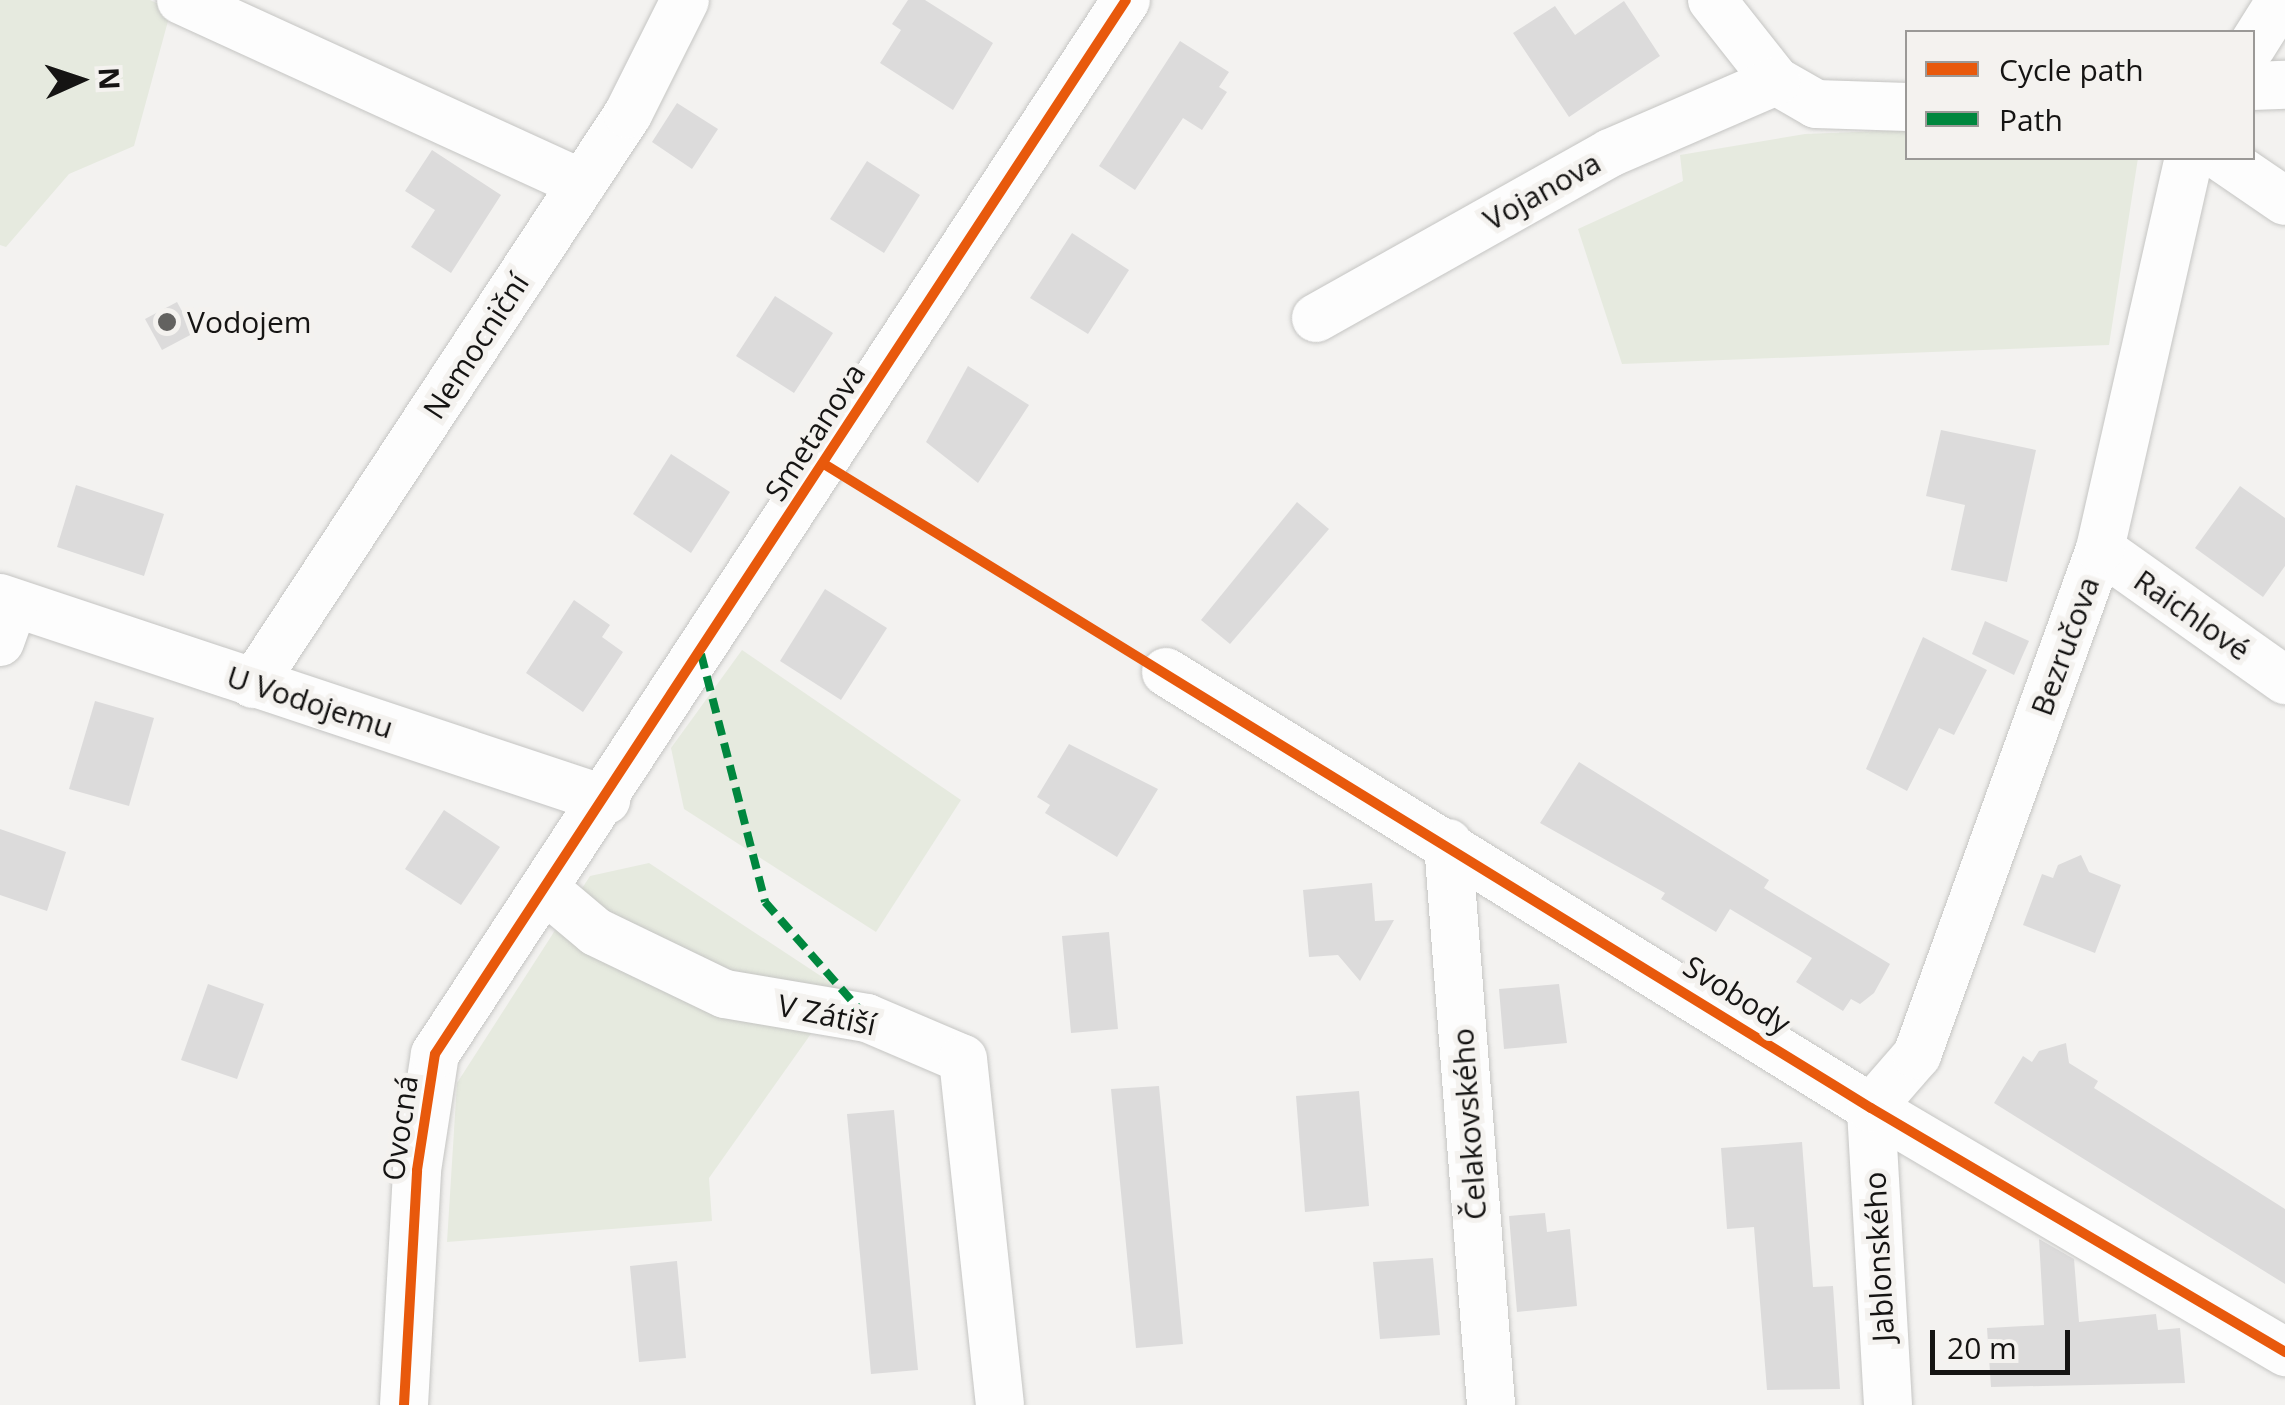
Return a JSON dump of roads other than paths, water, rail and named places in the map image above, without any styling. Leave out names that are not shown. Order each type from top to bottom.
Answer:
[{"type":"street","points":[[181,0],[582,184]]},
{"type":"street","name":"Nemocniční","points":[[253,684],[628,114],[685,0]]},
{"type":"street","name":"Smetanova","points":[[546,890],[1126,0]]},
{"type":"street","points":[[1712,0],[1776,81],[1816,104],[1905,107]]},
{"type":"street","points":[[2255,41],[2282,0]]},
{"type":"street","name":"Vojanova","points":[[1316,318],[1610,153],[1776,81]]},
{"type":"street","points":[[2255,86],[2285,84]]},
{"type":"street","name":"Bezručova","points":[[1870,1108],[1917,1055],[2100,549],[2189,160]]},
{"type":"street","points":[[2225,160],[2285,201]]},
{"type":"street","name":"Raichlové","points":[[2100,549],[2285,680]]},
{"type":"street","name":"U Vodojemu","points":[[5,615],[253,684],[606,800]]},
{"type":"street","name":"Svobody","points":[[1166,672],[1448,842],[1870,1108],[2285,1352]]},
{"type":"street","name":"Čelakovského","points":[[1448,842],[1491,1405]]},
{"type":"street","name":"Ovocná","points":[[404,1405],[417,1170],[436,1054],[546,890]]},
{"type":"street","name":"V Zátiší","points":[[546,890],[596,932],[725,994],[868,1018],[963,1059],[1000,1405]]},
{"type":"street","name":"Jablonského","points":[[1870,1108],[1888,1405]]},
{"type":"place","name":"Vodojem","points":[[167,322]]}]
